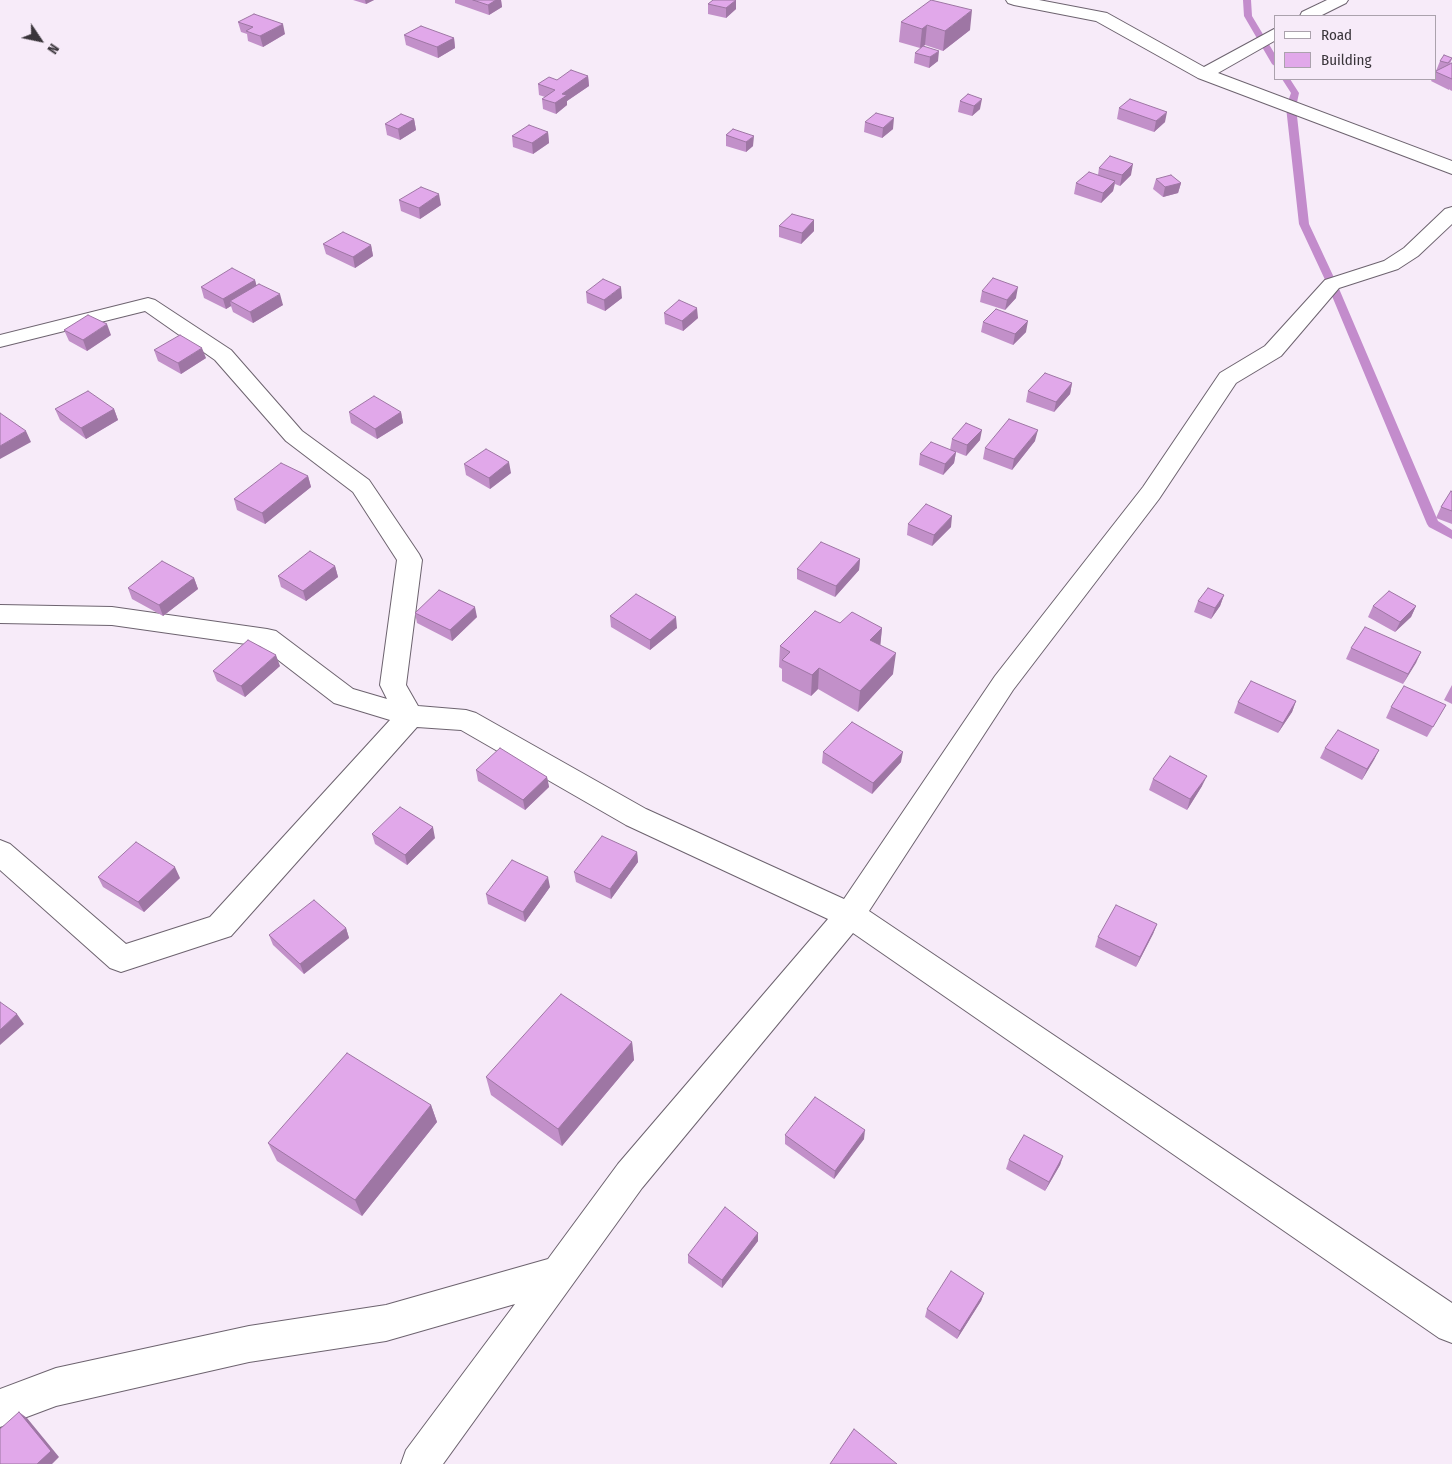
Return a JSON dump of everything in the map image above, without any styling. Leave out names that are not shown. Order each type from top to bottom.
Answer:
[{"type":"street","points":[[1014,0],[1101,17],[1204,74],[1452,168]]},
{"type":"street","points":[[1310,15],[1340,0]]},
{"type":"street","points":[[1204,74],[1274,34]]},
{"type":"street","points":[[420,1464],[630,1176],[850,915],[1004,683],[1151,492],[1228,378],[1273,351],[1332,284],[1391,265],[1411,252],[1452,212]]},
{"type":"street","points":[[0,341],[148,304],[223,356],[294,436],[361,486],[410,560],[393,686],[410,716]]},
{"type":"street","points":[[0,614],[112,616],[267,638],[344,696],[410,716],[466,720],[636,817],[850,915],[1452,1325]]},
{"type":"street","points":[[0,852],[121,959],[220,927],[410,716]]},
{"type":"street","points":[[0,1408],[56,1387],[248,1344],[386,1323],[560,1273]]},
{"type":"building","points":[[473,0],[496,0],[488,5]]},
{"type":"building","points":[[713,0],[736,0],[726,8],[708,4]]},
{"type":"building","points":[[931,0],[972,10],[945,31],[927,25],[922,29],[901,22]]},
{"type":"building","points":[[254,14],[283,24],[260,36],[246,31],[253,27],[238,22]]},
{"type":"building","points":[[421,26],[454,38],[437,47],[404,35]]},
{"type":"building","points":[[923,46],[939,51],[930,57],[915,53]]},
{"type":"building","points":[[1444,55],[1452,58],[1448,63],[1440,61]]},
{"type":"building","points":[[1452,63],[1452,79],[1437,72],[1437,70]]},
{"type":"building","points":[[571,70],[588,76],[562,94],[567,95],[555,103],[542,99],[555,90],[538,84],[549,77],[557,80]]},
{"type":"building","points":[[968,94],[982,99],[974,106],[960,101]]},
{"type":"building","points":[[1130,99],[1167,112],[1156,121],[1119,108]]},
{"type":"building","points":[[876,113],[894,118],[883,128],[865,122]]},
{"type":"building","points":[[401,114],[414,119],[398,129],[385,124]]},
{"type":"building","points":[[529,125],[548,132],[532,143],[512,136]]},
{"type":"building","points":[[733,129],[754,136],[746,142],[726,135]]},
{"type":"building","points":[[1110,156],[1133,164],[1122,175],[1099,168]]},
{"type":"building","points":[[1089,172],[1115,181],[1103,193],[1076,183]]},
{"type":"building","points":[[1171,175],[1181,183],[1165,187],[1156,179]]},
{"type":"building","points":[[421,187],[439,194],[419,208],[399,200]]},
{"type":"building","points":[[792,214],[814,220],[802,233],[779,226]]},
{"type":"building","points":[[343,232],[371,245],[353,257],[323,244]]},
{"type":"building","points":[[232,268],[255,280],[223,299],[201,287]]},
{"type":"building","points":[[993,278],[1018,287],[1007,300],[982,291]]},
{"type":"building","points":[[603,279],[621,287],[604,300],[586,292]]},
{"type":"building","points":[[259,284],[280,294],[250,312],[230,301]]},
{"type":"building","points":[[679,300],[697,308],[682,321],[664,313]]},
{"type":"building","points":[[996,309],[1028,321],[1015,334],[983,322]]},
{"type":"building","points":[[88,315],[107,324],[83,340],[64,330]]},
{"type":"building","points":[[180,335],[202,348],[178,363],[154,350]]},
{"type":"building","points":[[1045,373],[1072,383],[1056,402],[1028,391]]},
{"type":"building","points":[[88,391],[114,409],[81,428],[55,409]]},
{"type":"building","points":[[374,396],[401,412],[375,429],[349,412]]},
{"type":"building","points":[[0,413],[26,431],[0,446]]},
{"type":"building","points":[[1009,419],[1038,430],[1014,459],[985,448]]},
{"type":"building","points":[[966,423],[982,430],[967,445],[952,439]]},
{"type":"building","points":[[931,442],[956,452],[945,464],[920,454]]},
{"type":"building","points":[[486,449],[509,462],[489,478],[464,464]]},
{"type":"building","points":[[281,463],[308,476],[262,513],[234,499]]},
{"type":"building","points":[[1452,492],[1452,511],[1441,507]]},
{"type":"building","points":[[926,504],[952,516],[934,535],[908,524]]},
{"type":"building","points":[[821,542],[860,559],[836,586],[797,569]]},
{"type":"building","points":[[310,551],[335,566],[303,591],[278,576]]},
{"type":"building","points":[[162,561],[194,578],[159,605],[128,588]]},
{"type":"building","points":[[1208,588],[1224,595],[1215,608],[1198,601]]},
{"type":"building","points":[[439,590],[475,607],[450,630],[415,613]]},
{"type":"building","points":[[1389,591],[1416,606],[1400,622],[1373,606]]},
{"type":"building","points":[[636,594],[676,617],[650,640],[610,616]]},
{"type":"building","points":[[815,611],[840,623],[852,612],[882,628],[870,640],[896,653],[860,691],[819,668],[812,675],[782,660],[790,652],[780,646]]},
{"type":"building","points":[[1365,627],[1421,652],[1408,674],[1351,648]]},
{"type":"building","points":[[248,640],[276,655],[241,686],[213,671]]},
{"type":"building","points":[[1251,681],[1296,701],[1283,723],[1238,702]]},
{"type":"building","points":[[1404,686],[1446,705],[1433,727],[1391,707]]},
{"type":"building","points":[[852,722],[903,752],[873,783],[823,752]]},
{"type":"building","points":[[1338,730],[1379,750],[1367,769],[1325,748]]},
{"type":"building","points":[[500,748],[547,777],[523,800],[476,770]]},
{"type":"building","points":[[1170,756],[1207,776],[1190,799],[1153,779]]},
{"type":"building","points":[[400,807],[433,827],[405,855],[372,834]]},
{"type":"building","points":[[602,836],[637,852],[610,889],[574,872]]},
{"type":"building","points":[[136,842],[175,867],[138,902],[98,877]]},
{"type":"building","points":[[512,860],[548,877],[523,912],[486,894]]},
{"type":"building","points":[[314,900],[346,928],[300,964],[269,935]]},
{"type":"building","points":[[1116,905],[1157,924],[1140,957],[1098,937]]},
{"type":"building","points":[[561,994],[632,1042],[558,1129],[486,1077]]},
{"type":"building","points":[[0,1002],[17,1014],[0,1030]]},
{"type":"building","points":[[347,1053],[431,1105],[355,1200],[268,1143]]},
{"type":"building","points":[[815,1097],[865,1130],[835,1171],[785,1135]]},
{"type":"building","points":[[1024,1135],[1063,1156],[1049,1182],[1009,1160]]},
{"type":"building","points":[[725,1207],[758,1233],[722,1280],[688,1255]]},
{"type":"building","points":[[951,1271],[984,1293],[960,1331],[927,1309]]},
{"type":"building","points":[[19,1412],[51,1451],[37,1464],[0,1464],[0,1429]]},
{"type":"building","points":[[854,1429],[897,1464],[830,1464]]},
{"type":"waterway","points":[[1247,0],[1248,16],[1274,61]]},
{"type":"waterway","points":[[1287,80],[1295,93],[1291,107],[1304,224],[1332,284],[1433,524],[1452,535]]}]
